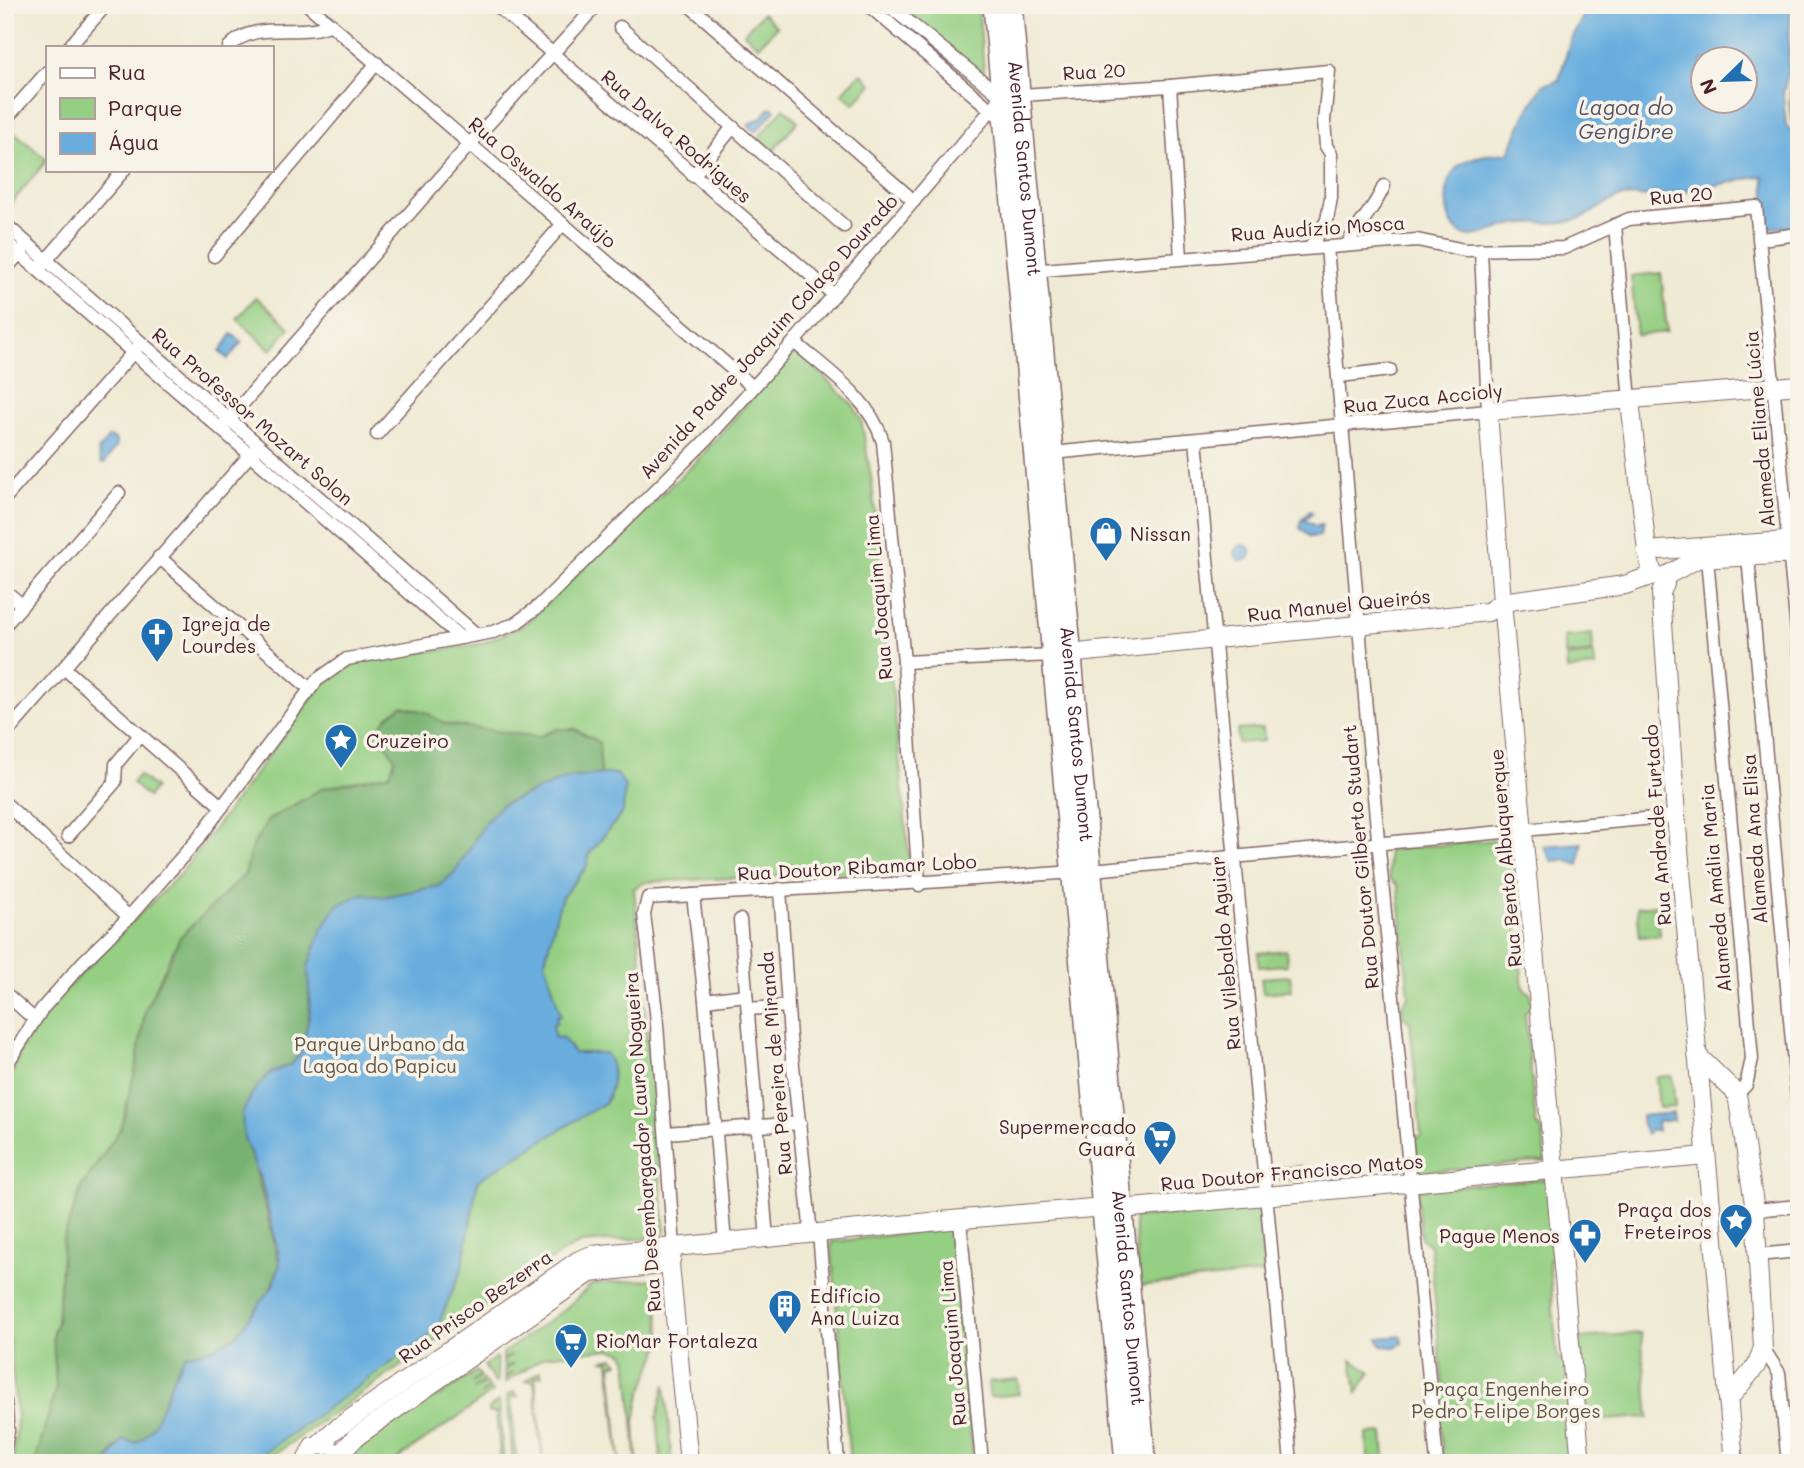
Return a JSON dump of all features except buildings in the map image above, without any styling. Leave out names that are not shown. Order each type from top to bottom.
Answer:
[{"type":"main road","name":"Avenida Santos Dumont","points":[[1003,7],[1004,105],[1052,453],[1062,654]]},
{"type":"main road","name":"Avenida Santos Dumont","points":[[1004,105],[1027,271],[1113,1208],[1127,1372],[1126,1463]]},
{"type":"main road","name":"Avenida Santos Dumont","points":[[1127,1372],[1145,1463]]},
{"type":"street","points":[[70,46],[106,5]]},
{"type":"street","name":"Rua Oswaldo Araújo","points":[[309,5],[753,387]]},
{"type":"street","name":"Rua Dalva Rodrigues","points":[[496,5],[834,295]]},
{"type":"street","points":[[225,424],[470,144],[597,5]]},
{"type":"street","points":[[689,5],[914,201]]},
{"type":"street","points":[[880,7],[1004,105]]},
{"type":"street","points":[[230,46],[243,37],[267,31],[314,31],[331,24]]},
{"type":"street","points":[[620,27],[844,226]]},
{"type":"street","points":[[214,256],[377,63]]},
{"type":"street","name":"Rua 20","points":[[1004,105],[1329,71],[1324,121],[1326,146],[1331,154],[1331,196],[1327,220],[1310,248]]},
{"type":"street","points":[[5,120],[46,73]]},
{"type":"street","points":[[1170,86],[1181,258]]},
{"type":"street","name":"Avenida Padre Joaquim Colaço Dourado","points":[[5,1067],[34,1019],[84,961],[129,918],[222,807],[309,688],[324,674],[346,660],[477,635],[515,624],[549,598],[681,466],[794,342],[914,201],[1004,105]]},
{"type":"street","points":[[693,176],[733,127]]},
{"type":"street","points":[[42,264],[122,172]]},
{"type":"street","points":[[1347,245],[1355,229],[1374,209],[1384,186]]},
{"type":"street","name":"Rua 20","points":[[1615,225],[1629,219],[1752,207]]},
{"type":"street","name":"Alameda Eliane Lúcia","points":[[1752,207],[1758,209],[1774,387],[1794,547],[1799,652]]},
{"type":"street","name":"Rua Professor Mozart Solon","points":[[5,224],[24,248],[225,424],[461,638]]},
{"type":"street","points":[[377,434],[562,225]]},
{"type":"street","name":"Rua Audízio Mosca","points":[[1027,271],[1417,240],[1457,250],[1564,248],[1615,225]]},
{"type":"street","name":"Rua Andrade Furtado","points":[[1615,225],[1630,401],[1647,551],[1654,582],[1734,1463]]},
{"type":"street","points":[[1761,239],[1799,234]]},
{"type":"street","name":"Rua Professor Mozart Solon","points":[[5,241],[24,248]]},
{"type":"street","name":"Rua Doutor Gilberto Studart","points":[[1327,247],[1345,428],[1378,842],[1437,1463]]},
{"type":"street","points":[[5,270],[24,248]]},
{"type":"street","name":"Rua Bento Albuquerque","points":[[1481,249],[1488,411],[1502,602],[1581,1463]]},
{"type":"street","name":"Rua Joaquim Lima","points":[[794,342],[862,402],[880,431],[904,662],[919,885]]},
{"type":"street","points":[[5,499],[137,348]]},
{"type":"street","points":[[1340,376],[1390,370]]},
{"type":"street","name":"Rua Zuca Accioly","points":[[1052,453],[1345,428],[1488,411],[1799,385]]},
{"type":"street","name":"Rua Vilebaldo Aguiar","points":[[1196,440],[1291,1463]]},
{"type":"street","points":[[5,735],[254,450]]},
{"type":"street","name":"Rua Professor Mozart Solon","points":[[254,450],[477,635]]},
{"type":"street","points":[[5,625],[120,493]]},
{"type":"street","points":[[1647,551],[1794,547]]},
{"type":"street","points":[[1654,582],[1684,564],[1707,558],[1748,557],[1794,547]]},
{"type":"street","points":[[1654,582],[1671,561],[1690,548]]},
{"type":"street","points":[[159,557],[309,688]]},
{"type":"street","name":"Alameda Ana Elisa","points":[[1748,557],[1799,1118]]},
{"type":"street","name":"Alameda Amália Maria","points":[[1707,558],[1752,1059],[1746,1085],[1737,1094]]},
{"type":"street","name":"Rua Manuel Queirós","points":[[1062,654],[1489,612],[1502,602],[1654,582]]},
{"type":"street","points":[[5,591],[22,605]]},
{"type":"street","points":[[904,662],[1062,654]]},
{"type":"street","points":[[64,668],[222,807]]},
{"type":"street","points":[[68,836],[115,782],[116,764],[140,735]]},
{"type":"street","points":[[5,803],[129,918]]},
{"type":"street","name":"Rua Doutor Ribamar Lobo","points":[[646,902],[649,898],[780,889],[919,885],[1676,816]]},
{"type":"street","name":"Rua Pereira de Miranda","points":[[780,889],[787,1006],[815,1233],[838,1463]]},
{"type":"street","points":[[693,895],[705,1000],[725,1243]]},
{"type":"street","name":"Rua Desembargador Lauro Nogueira","points":[[646,902],[644,915],[666,1133],[672,1256],[689,1463]]},
{"type":"street","points":[[740,920],[767,1239]]},
{"type":"street","points":[[5,993],[34,1019]]},
{"type":"street","points":[[705,1000],[746,995]]},
{"type":"street","points":[[748,1009],[787,1006]]},
{"type":"street","points":[[1697,1055],[1737,1094],[1755,1210],[1763,1348],[1756,1366],[1728,1400]]},
{"type":"street","points":[[666,1133],[800,1123]]},
{"type":"street","name":"Rua Doutor Francisco Matos","points":[[672,1256],[725,1243],[815,1233],[1706,1156]]},
{"type":"street","points":[[1755,1210],[1799,1206]]},
{"type":"street","name":"Rua Joaquim Lima","points":[[960,1220],[982,1463]]},
{"type":"street","points":[[1758,1255],[1799,1251]]},
{"type":"street","name":"Rua Prisco Bezerra","points":[[288,1463],[311,1452],[332,1431],[579,1260],[592,1255],[672,1256]]},
{"type":"street","name":"Rua Prisco Bezerra","points":[[340,1459],[356,1437],[590,1273],[672,1256]]},
{"type":"street","points":[[1763,1348],[1779,1373],[1788,1463]]},
{"type":"street","points":[[5,1401],[8,1431],[5,1447]]},
{"type":"street","points":[[311,1452],[331,1446],[340,1459]]},
{"type":"green space","points":[[899,5],[978,5],[984,71],[979,74]]},
{"type":"green space","points":[[1797,5],[1799,134],[1789,104],[1797,44]]},
{"type":"green space","points":[[763,13],[777,27],[758,46],[744,33]]},
{"type":"green space","points":[[861,73],[872,84],[854,104],[842,93]]},
{"type":"green space","points":[[784,108],[798,121],[773,151],[758,138]]},
{"type":"green space","points":[[5,124],[46,161],[5,211]]},
{"type":"green space","points":[[1661,273],[1667,332],[1637,335],[1631,276]]},
{"type":"green space","points":[[256,297],[290,328],[271,350],[237,319]]},
{"type":"green space","name":"Parque Urbano da Lagoa do Papicu","points":[[795,349],[853,405],[861,419],[872,483],[910,867],[907,870],[646,882],[634,888],[665,1233],[662,1237],[581,1243],[566,1250],[262,1463],[13,1463],[17,1418],[5,1299],[5,1097],[21,1050],[51,1004],[182,872],[322,684],[348,666],[363,661],[481,644],[524,625],[695,463]]},
{"type":"green space","points":[[1592,634],[1593,652],[1565,655],[1564,637]]},
{"type":"green space","points":[[1594,654],[1595,667],[1567,670],[1566,657]]},
{"type":"green space","points":[[402,706],[425,712],[446,724],[538,737],[557,729],[575,729],[599,742],[601,774],[565,779],[501,805],[485,823],[456,871],[439,886],[383,897],[361,894],[336,906],[308,967],[310,1011],[302,1051],[292,1064],[269,1074],[253,1092],[256,1170],[280,1264],[267,1298],[235,1337],[211,1349],[186,1355],[179,1365],[158,1417],[144,1437],[135,1443],[128,1441],[115,1448],[107,1463],[35,1463],[56,1387],[53,1333],[57,1322],[63,1240],[82,1186],[121,1128],[137,1062],[145,1010],[180,937],[245,874],[252,847],[268,820],[323,788],[390,774],[395,759],[378,731],[387,717]]},
{"type":"green space","points":[[1263,728],[1264,741],[1238,743],[1237,730]]},
{"type":"green space","points":[[139,775],[155,788],[148,797],[132,783]]},
{"type":"green space","points":[[1515,838],[1520,873],[1513,882],[1523,988],[1531,994],[1532,1006],[1525,1013],[1536,1125],[1543,1131],[1545,1161],[1419,1173],[1414,1140],[1421,1135],[1410,1022],[1403,1017],[1402,1004],[1409,997],[1398,886],[1389,878],[1388,850]]},
{"type":"green space","points":[[1657,905],[1660,935],[1640,937],[1637,907]]},
{"type":"green space","points":[[1286,950],[1287,965],[1259,967],[1258,953]]},
{"type":"green space","points":[[1290,976],[1292,990],[1263,993],[1261,978]]},
{"type":"green space","points":[[1672,1076],[1675,1107],[1659,1108],[1656,1077]]},
{"type":"green space","points":[[1301,1166],[1302,1179],[1279,1181],[1278,1168]]},
{"type":"green space","name":"Praça Engenheiro Pedro Felipe Borges","points":[[1546,1179],[1555,1257],[1549,1261],[1557,1355],[1565,1365],[1574,1463],[1444,1463],[1437,1395],[1443,1388],[1430,1246],[1421,1238],[1417,1194],[1421,1189]]},
{"type":"green space","points":[[1254,1206],[1258,1211],[1264,1273],[1139,1286],[1134,1218]]},
{"type":"green space","points":[[951,1228],[973,1463],[850,1463],[831,1242]]},
{"type":"green space","points":[[654,1279],[662,1340],[639,1400],[635,1422],[637,1463],[627,1358],[622,1352],[609,1349],[545,1356],[505,1383],[505,1379],[514,1372],[505,1376],[504,1370],[513,1364],[504,1368],[503,1361],[512,1355],[503,1359],[503,1353],[564,1310],[592,1284]]},
{"type":"green space","points":[[1641,1333],[1649,1417],[1588,1421],[1580,1338]]},
{"type":"green space","points":[[496,1357],[498,1381],[495,1383],[484,1366]]},
{"type":"green space","points":[[614,1358],[618,1363],[611,1365],[620,1463],[609,1361],[602,1360]]},
{"type":"green space","points":[[1352,1360],[1371,1372],[1357,1393]]},
{"type":"green space","points":[[476,1371],[480,1375],[472,1383],[481,1377],[484,1381],[474,1389],[486,1383],[489,1387],[481,1395],[490,1389],[493,1392],[392,1463],[352,1463],[355,1450],[428,1398],[440,1396]]},
{"type":"green space","points":[[540,1371],[542,1376],[535,1377],[543,1463],[534,1381],[526,1381]]},
{"type":"green space","points":[[1018,1379],[1019,1394],[990,1397],[988,1382]]},
{"type":"green space","points":[[665,1384],[672,1463],[661,1463],[657,1417]]},
{"type":"green space","points":[[514,1392],[518,1396],[511,1398],[517,1463],[513,1463],[507,1396]]},
{"type":"green space","points":[[499,1401],[504,1463],[501,1463],[496,1413],[489,1413],[489,1408]]},
{"type":"green space","points":[[1383,1433],[1385,1458],[1368,1459],[1367,1434]]},
{"type":"water","name":"Lagoa do Gengibre","points":[[1590,5],[1791,5],[1788,72],[1783,95],[1786,125],[1799,140],[1799,227],[1767,228],[1764,176],[1682,192],[1622,197],[1612,200],[1587,216],[1567,222],[1520,224],[1481,235],[1462,234],[1450,220],[1447,209],[1448,187],[1455,170],[1473,158],[1509,153],[1526,113],[1543,85],[1559,80],[1571,38]]},
{"type":"water","points":[[771,107],[775,110],[756,132],[748,125],[761,118]]},
{"type":"water","points":[[232,334],[242,342],[228,359],[220,352]]},
{"type":"water","points":[[109,437],[115,439],[117,445],[105,463],[101,463],[98,451]]},
{"type":"water","points":[[1310,511],[1313,513],[1304,520],[1319,528],[1318,525],[1322,525],[1320,536],[1310,537],[1300,528],[1301,520]]},
{"type":"water","points":[[1243,545],[1249,547],[1249,559],[1243,561],[1237,559],[1235,553],[1237,547]]},
{"type":"water","points":[[617,774],[625,786],[623,812],[590,853],[586,868],[562,897],[545,961],[561,1016],[556,1016],[557,1023],[553,1024],[554,1037],[563,1038],[574,1053],[605,1053],[613,1077],[606,1102],[478,1180],[462,1268],[438,1326],[429,1336],[250,1463],[107,1463],[123,1440],[135,1443],[151,1428],[186,1355],[211,1349],[235,1337],[273,1286],[280,1264],[278,1252],[262,1183],[244,1138],[242,1114],[253,1092],[269,1074],[292,1064],[302,1051],[310,1011],[308,967],[322,929],[337,906],[361,894],[383,897],[439,886],[456,871],[485,823],[501,805],[565,779]]},
{"type":"water","points":[[1582,843],[1579,865],[1564,860],[1552,861],[1544,846]]},
{"type":"water","points":[[1673,1113],[1674,1120],[1657,1122],[1658,1131],[1651,1129],[1647,1134],[1642,1126],[1641,1116]]},
{"type":"water","points":[[1401,1336],[1402,1343],[1395,1347],[1382,1346],[1378,1338]]},
{"type":"place","name":"Nissan","points":[[1106,563]]},
{"type":"place","name":"Igreja de Lourdes","points":[[157,664]]},
{"type":"place","name":"Cruzeiro","points":[[341,770]]},
{"type":"place","name":"Supermercado Guará","points":[[1160,1167]]},
{"type":"place","name":"Praça dos Freteiros","points":[[1736,1250]]},
{"type":"place","name":"Pague Menos","points":[[1585,1265]]},
{"type":"place","name":"Edifício Ana Luiza","points":[[785,1336]]},
{"type":"place","name":"RioMar Fortaleza","points":[[571,1370]]}]
